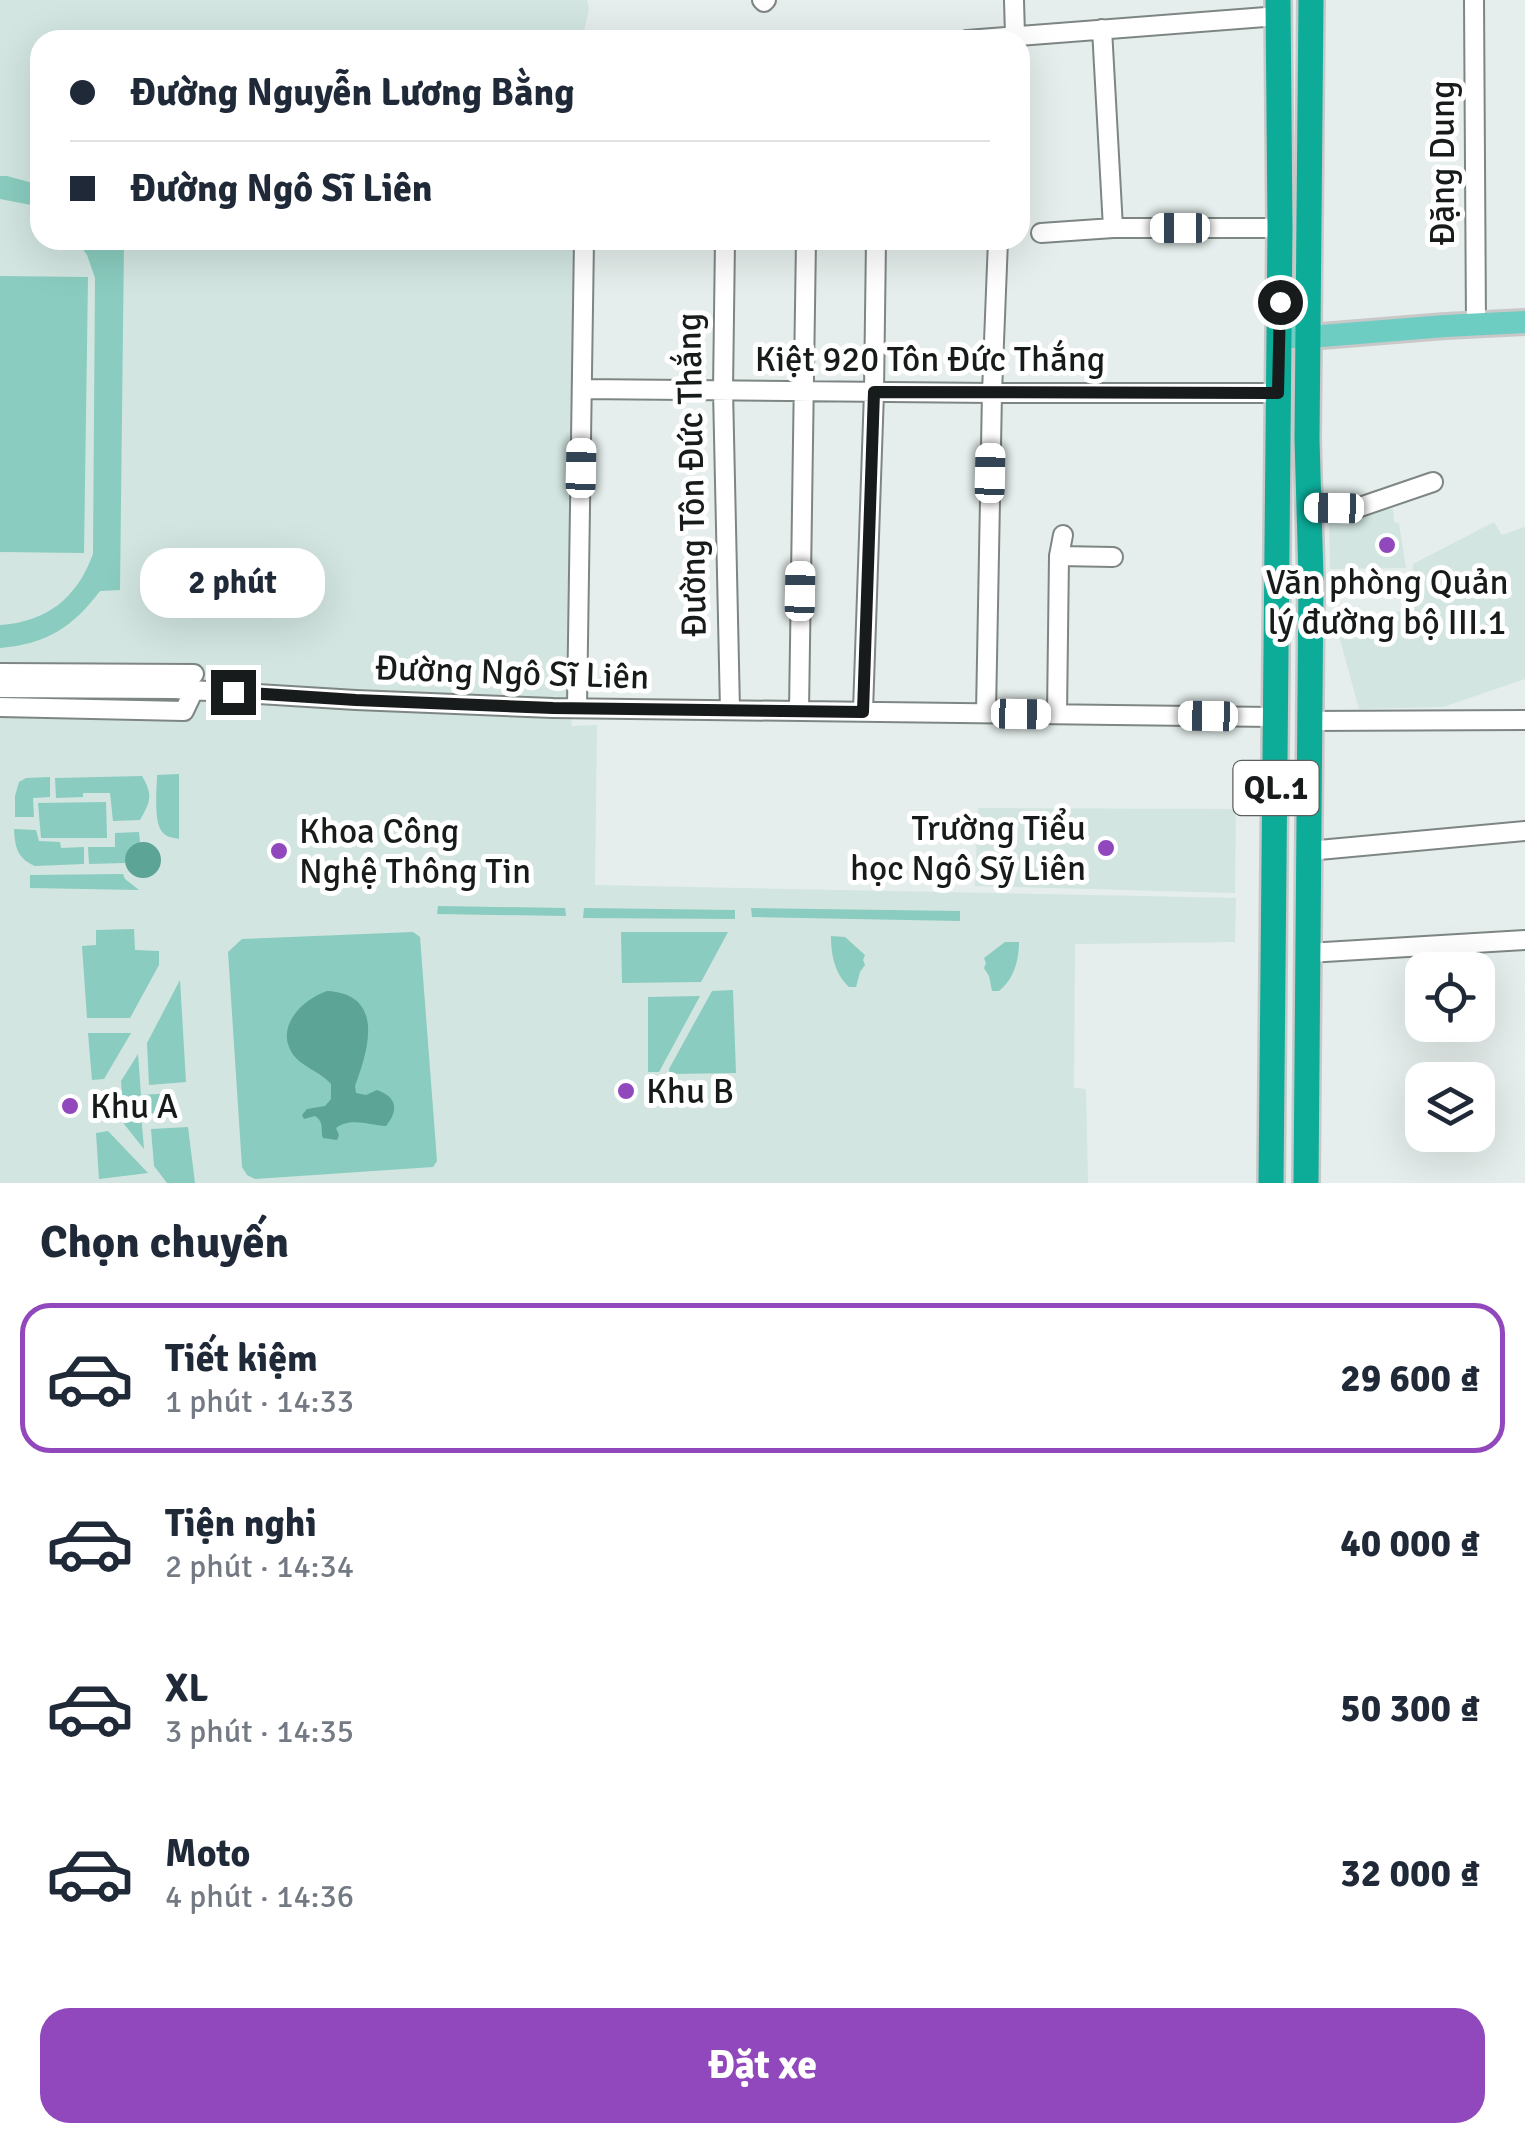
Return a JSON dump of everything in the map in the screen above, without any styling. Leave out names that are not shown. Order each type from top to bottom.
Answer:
[{"type":"highway","name":"QL.1","points":[[1306,1183],[1311,0]]},
{"type":"highway","name":"QL.1","points":[[1272,1183],[1280,228],[1278,8]]},
{"type":"highway","points":[[1273,920],[1308,919]]},
{"type":"main road","points":[[1279,336],[1525,322]]},
{"type":"street","points":[[1014,0],[1014,30]]},
{"type":"street","name":"Đặng Dung","points":[[1474,0],[1476,325]]},
{"type":"street","points":[[1030,35],[1278,8]]},
{"type":"street","points":[[1102,29],[1112,228]]},
{"type":"street","points":[[1042,233],[1112,228],[1280,228]]},
{"type":"street","points":[[578,707],[584,250]]},
{"type":"street","name":"Đường Tôn Đức Thắng","points":[[726,250],[722,390],[730,710]]},
{"type":"street","points":[[800,711],[806,250]]},
{"type":"street","points":[[863,712],[876,250]]},
{"type":"street","points":[[986,713],[998,250]]},
{"type":"street","name":"Kiệt 920 Tôn Đức Thắng","points":[[582,388],[992,394],[1278,393]]},
{"type":"street","points":[[1311,508],[1358,508],[1433,482]]},
{"type":"street","points":[[1057,714],[1059,556],[1063,535]]},
{"type":"street","points":[[1059,556],[1114,558]]},
{"type":"street","points":[[0,673],[188,684],[184,711],[0,708]]},
{"type":"street","name":"Đường Ngô Sĩ Liên","points":[[0,688],[188,684],[356,700],[578,707],[1276,717]]},
{"type":"street","points":[[1309,721],[1525,720]]},
{"type":"street","points":[[1308,850],[1525,831]]},
{"type":"street","points":[[1308,953],[1525,940]]},
{"type":"shaded area","points":[[0,0],[587,0],[584,30],[30,30],[30,250],[575,250],[571,716],[572,726],[597,725],[595,885],[1236,898],[1235,942],[1075,944],[1074,1088],[1086,1089],[1088,1183],[0,1183]]},
{"type":"shaded area","points":[[0,176],[30,182],[30,205],[0,199]]},
{"type":"shaded area","points":[[83,250],[124,250],[120,590],[100,591],[80,615],[58,632],[0,648],[0,625],[32,619],[58,605],[78,583],[93,554],[95,278]]},
{"type":"shaded area","points":[[0,276],[88,277],[84,553],[0,552]]},
{"type":"shaded area","points":[[1393,509],[1406,568],[1330,569],[1329,512]]},
{"type":"shaded area","points":[[1494,522],[1502,535],[1525,529],[1525,679],[1443,707],[1359,709],[1336,625],[1410,609],[1413,564]]},
{"type":"shaded area","points":[[179,774],[179,839],[163,833],[156,806],[157,775]]},
{"type":"shaded area","points":[[142,776],[149,798],[140,820],[113,821],[110,793],[56,798],[55,778]]},
{"type":"shaded area","points":[[50,777],[50,797],[33,798],[34,817],[15,817],[19,782]]},
{"type":"shaded area","points":[[106,802],[107,838],[41,838],[38,803]]},
{"type":"shaded area","name":"Trường Tiểu học Ngô Sỹ Liên","points":[[978,808],[1236,809],[1235,893],[975,886]]},
{"type":"shaded area","points":[[14,829],[36,830],[39,841],[60,842],[61,848],[84,847],[84,864],[35,866],[18,851]]},
{"type":"shaded area","points":[[139,832],[140,842],[128,850],[125,863],[89,864],[88,847],[115,847],[115,833]]},
{"type":"shaded area","points":[[143,842],[156,847],[161,860],[156,873],[143,878],[130,873],[125,860],[130,847]]},
{"type":"shaded area","points":[[123,874],[139,890],[30,888],[30,875]]},
{"type":"shaded area","points":[[438,906],[565,908],[566,916],[437,914]]},
{"type":"shaded area","points":[[584,908],[735,910],[735,919],[583,918]]},
{"type":"shaded area","points":[[751,908],[960,911],[960,921],[752,917]]},
{"type":"shaded area","points":[[134,929],[135,950],[159,951],[159,965],[130,1018],[87,1018],[82,946],[96,945],[96,930]]},
{"type":"shaded area","points":[[413,932],[420,937],[437,1161],[433,1167],[255,1179],[247,1175],[242,1167],[228,952],[242,939]]},
{"type":"shaded area","points":[[621,932],[728,932],[701,982],[622,983]]},
{"type":"shaded area","points":[[831,936],[845,937],[865,955],[856,987],[849,987],[837,970]]},
{"type":"shaded area","points":[[1005,942],[1019,942],[1017,962],[1004,986],[992,991],[984,958]]},
{"type":"shaded area","points":[[180,980],[186,1082],[149,1085],[147,1043]]},
{"type":"shaded area","points":[[733,990],[736,1073],[670,1074],[669,1069],[712,991]]},
{"type":"shaded area","points":[[327,991],[346,995],[358,1002],[365,1013],[367,1041],[356,1093],[366,1095],[377,1090],[389,1096],[394,1105],[386,1126],[347,1123],[336,1128],[337,1140],[323,1138],[315,1116],[304,1119],[302,1115],[307,1109],[325,1106],[331,1099],[331,1084],[296,1058],[287,1033],[301,1007]]},
{"type":"shaded area","points":[[700,996],[659,1072],[648,1072],[648,997]]},
{"type":"shaded area","points":[[88,1033],[131,1033],[104,1079],[92,1080]]},
{"type":"shaded area","points":[[138,1054],[141,1095],[174,1093],[175,1112],[141,1114],[144,1149],[124,1124],[121,1081]]},
{"type":"shaded area","points":[[188,1127],[195,1183],[167,1183],[154,1166],[151,1129]]},
{"type":"shaded area","points":[[108,1131],[148,1173],[99,1179],[96,1133]]},
{"type":"place","name":"Văn phòng Quản lý đường bộ III.1","points":[[1387,545]]},
{"type":"place","name":"Trường Tiểu học Ngô Sỹ Liên","points":[[1106,848]]},
{"type":"place","name":"Khoa Công Nghệ Thông Tin","points":[[279,851]]},
{"type":"place","name":"Khu B","points":[[626,1091]]},
{"type":"place","name":"Khu A","points":[[70,1106]]},
{"type":"route","points":[[233,692],[553,708],[863,712],[874,392],[1278,393],[1280,302]]}]
